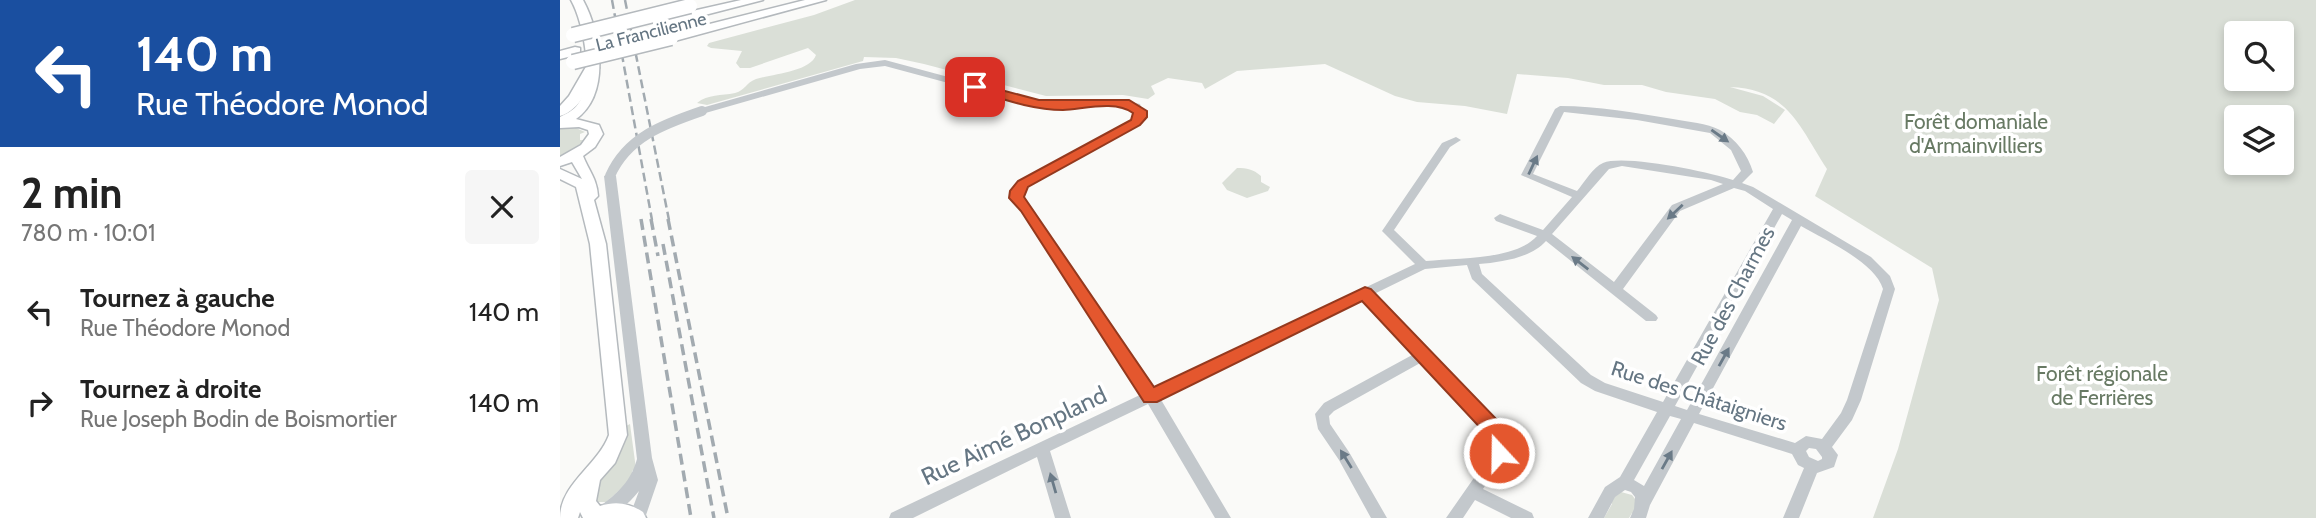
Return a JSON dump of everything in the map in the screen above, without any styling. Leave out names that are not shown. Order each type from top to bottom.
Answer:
[{"type":"highway","points":[[568,49],[690,6],[716,0]]},
{"type":"highway","name":"La Francilienne","points":[[666,30],[757,0]]},
{"type":"highway","name":"La Francilienne","points":[[666,30],[782,0]]},
{"type":"highway","points":[[568,49],[820,0]]},
{"type":"highway","name":"La Francilienne","points":[[560,55],[568,49]]},
{"type":"highway","points":[[560,112],[576,101],[580,86],[592,68]]},
{"type":"main road","points":[[577,0],[587,25],[592,68],[597,82],[598,99],[590,125]]},
{"type":"main road","points":[[560,123],[579,110],[586,101],[592,68]]},
{"type":"main road","points":[[560,123],[590,125],[596,131],[595,138],[576,155],[560,162]]},
{"type":"main road","points":[[576,155],[590,175],[591,212]]},
{"type":"main road","points":[[560,173],[583,185],[591,212],[598,244],[618,435],[613,449],[576,496],[568,518]]},
{"type":"main road","points":[[596,472],[585,496],[585,503],[597,516],[628,512],[637,518]]},
{"type":"street","points":[[637,518],[650,480],[644,458],[610,176],[614,163],[635,142],[663,126],[702,111],[859,66],[885,63],[1038,104],[1060,106],[1120,103],[1136,107],[1140,117],[1136,122],[1023,184],[1017,191],[1017,198],[1027,208],[1151,397],[1202,477],[1223,518]]},
{"type":"street","points":[[1579,196],[1527,175],[1560,109],[1711,130],[1727,138],[1745,164],[1747,172],[1736,183],[1676,208],[1615,290]]},
{"type":"street","points":[[1423,265],[1388,231],[1446,145],[1456,140]]},
{"type":"street","points":[[1472,261],[1521,253],[1535,246],[1605,166],[1622,163],[1736,183],[1780,206],[1867,260],[1886,279],[1889,289],[1854,400],[1847,415],[1824,447]]},
{"type":"street","name":"Rue des Charmes","points":[[1596,518],[1610,492],[1625,484],[1780,206]]},
{"type":"street","points":[[1500,218],[1546,235],[1651,318]]},
{"type":"street","name":"Rue des Charmes","points":[[1640,511],[1799,219]]},
{"type":"street","name":"Rue Aimé Bonpland","points":[[897,518],[1423,265],[1472,261]]},
{"type":"street","name":"Rue des Châtaigniers","points":[[1472,261],[1476,276],[1586,379],[1600,387],[1798,450]]},
{"type":"street","points":[[1365,293],[1495,430],[1500,442],[1499,453],[1454,518]]},
{"type":"street","points":[[1379,518],[1350,465],[1323,425],[1322,414],[1328,407],[1423,355]]},
{"type":"street","points":[[1807,442],[1824,447],[1830,455],[1829,463],[1822,467],[1803,461],[1798,450],[1807,442]]},
{"type":"street","points":[[1042,448],[1063,518]]},
{"type":"street","points":[[597,516],[632,491],[644,458]]},
{"type":"street","points":[[1791,518],[1812,466]]},
{"type":"street","name":"Rue des Charmes","points":[[1625,484],[1641,490],[1640,511]]},
{"type":"street","points":[[1473,491],[1526,518]]},
{"type":"green space","points":[[855,0],[2316,0],[2316,518],[1873,518],[1898,449],[1939,300],[1932,268],[1815,196],[1827,169],[1790,113],[1779,102],[1750,89],[1730,87],[1763,96],[1785,110],[1774,124],[1757,115],[1740,112],[1715,99],[1666,92],[1642,85],[1604,85],[1568,78],[1517,74],[1507,114],[1465,106],[1417,102],[1395,96],[1325,64],[1237,71],[1205,89],[1202,83],[1168,78],[1151,86],[1155,94],[1148,99],[1123,95],[1046,96],[896,58],[864,57],[863,61],[707,105],[697,103],[710,97],[739,92],[756,79],[799,69],[816,55],[808,48],[750,68],[740,68],[736,63],[742,51],[711,48],[707,46],[709,43],[814,15]]},
{"type":"green space","points":[[560,128],[576,128],[585,132],[580,134],[580,140],[585,140],[560,158]]},
{"type":"green space","points":[[1237,168],[1250,169],[1261,176],[1261,182],[1270,187],[1268,191],[1247,198],[1227,190],[1222,183]]},
{"type":"green space","points":[[630,424],[636,469],[632,471],[632,479],[606,502],[597,502],[594,499],[596,490],[621,445],[626,426]]},
{"type":"green space","points":[[1621,492],[1632,495],[1638,503],[1636,514],[1632,513],[1629,518],[1604,518],[1612,504],[1610,500]]},
{"type":"railway","points":[[612,0],[652,220]]},
{"type":"railway","points":[[625,0],[669,220]]},
{"type":"railway","points":[[641,219],[691,518]]},
{"type":"railway","points":[[651,219],[658,256]]},
{"type":"railway","points":[[668,219],[728,518]]},
{"type":"railway","points":[[663,244],[714,518]]},
{"type":"route","points":[[975,87],[1049,106],[1129,103],[1140,111],[1136,122],[1023,184],[1017,191],[1017,198],[1027,208],[1116,348],[1151,397],[1365,293],[1495,430],[1500,442],[1499,453]]},
{"type":"park label","name":"Forêt domaniale d'Armainvilliers","points":[[1976,134]]},
{"type":"park label","name":"Forêt régionale de Ferrières","points":[[2102,386]]}]
